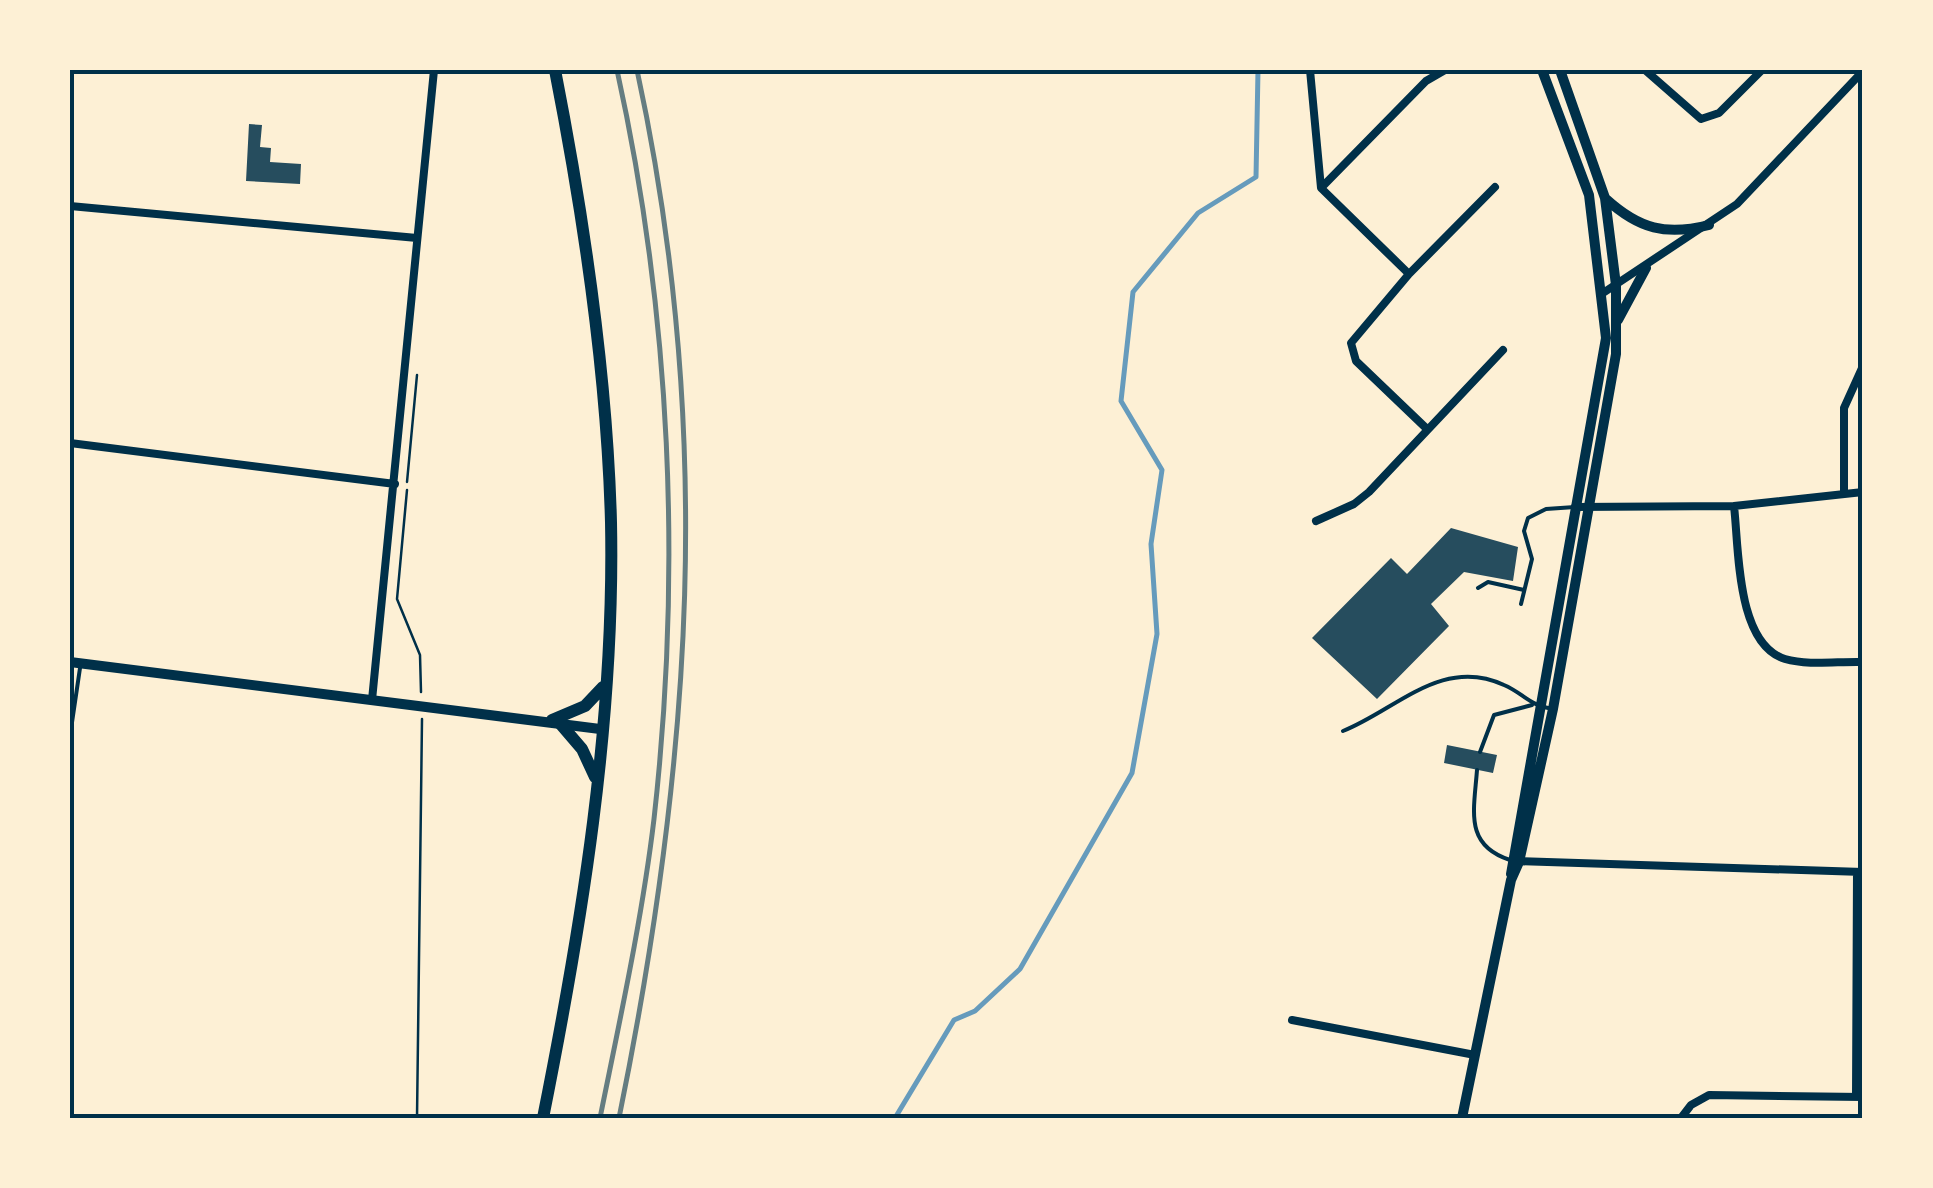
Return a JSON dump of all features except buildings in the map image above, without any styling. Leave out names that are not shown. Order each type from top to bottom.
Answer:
[{"type":"main road","points":[[544,1118],[579,920],[596,779],[610,521],[602,401],[575,181],[555,70]]},
{"type":"main road","points":[[596,779],[582,749],[555,720],[585,706],[604,686]]},
{"type":"street","points":[[372,700],[434,70]]},
{"type":"street","points":[[1310,70],[1321,188],[1409,274]]},
{"type":"street","points":[[1426,81],[1430,70]]},
{"type":"street","points":[[1321,188],[1426,81],[1445,70]]},
{"type":"street","points":[[1462,1118],[1511,880],[1603,367],[1603,293],[1589,195],[1542,70]]},
{"type":"street","points":[[1542,707],[1590,505],[1614,372],[1616,324],[1616,286],[1605,198],[1560,70]]},
{"type":"street","points":[[1644,70],[1701,118],[1719,113],[1762,70]]},
{"type":"street","points":[[1603,293],[1737,204],[1863,71]]},
{"type":"street","points":[[1426,429],[1352,352],[1354,336],[1495,187]]},
{"type":"street","points":[[1605,198],[1652,230],[1669,232],[1710,225]]},
{"type":"street","points":[[70,206],[416,238]]},
{"type":"street","points":[[1616,324],[1646,268]]},
{"type":"street","points":[[1316,521],[1354,504],[1504,350]]},
{"type":"street","points":[[1844,494],[1844,408],[1863,366]]},
{"type":"street","points":[[70,443],[395,484]]},
{"type":"street","points":[[1575,507],[1734,506],[1863,492]]},
{"type":"street","points":[[1734,506],[1751,626],[1763,645],[1795,661],[1863,662]]},
{"type":"street","points":[[75,662],[555,720],[600,729]]},
{"type":"street","points":[[1514,861],[1860,872],[1860,1096],[1709,1095],[1691,1104],[1681,1118]]},
{"type":"street","points":[[1292,1020],[1474,1055]]},
{"type":"lane","points":[[1521,604],[1532,560],[1524,531],[1528,518],[1546,509],[1575,507]]},
{"type":"lane","points":[[1478,588],[1488,582],[1524,590]]},
{"type":"lane","points":[[70,736],[75,662]]},
{"type":"lane","points":[[1343,730],[1429,682],[1446,678],[1504,685],[1542,707]]},
{"type":"lane","points":[[1480,752],[1494,715],[1542,707]]},
{"type":"lane","points":[[1477,770],[1474,806],[1479,841],[1490,853],[1514,861]]},
{"type":"path","points":[[417,1118],[422,705],[420,656],[397,599],[418,362]]},
{"type":"waterway","points":[[895,1118],[954,1020],[975,1011],[1020,969],[1132,773],[1157,634],[1151,544],[1162,470],[1121,401],[1133,292],[1198,213],[1256,177],[1258,70]]},
{"type":"railway","points":[[600,1118],[649,856],[668,631],[669,537],[660,349],[635,162],[617,70]]},
{"type":"railway","points":[[619,1118],[664,854],[685,595],[685,465],[677,335],[662,204],[637,70]]}]
